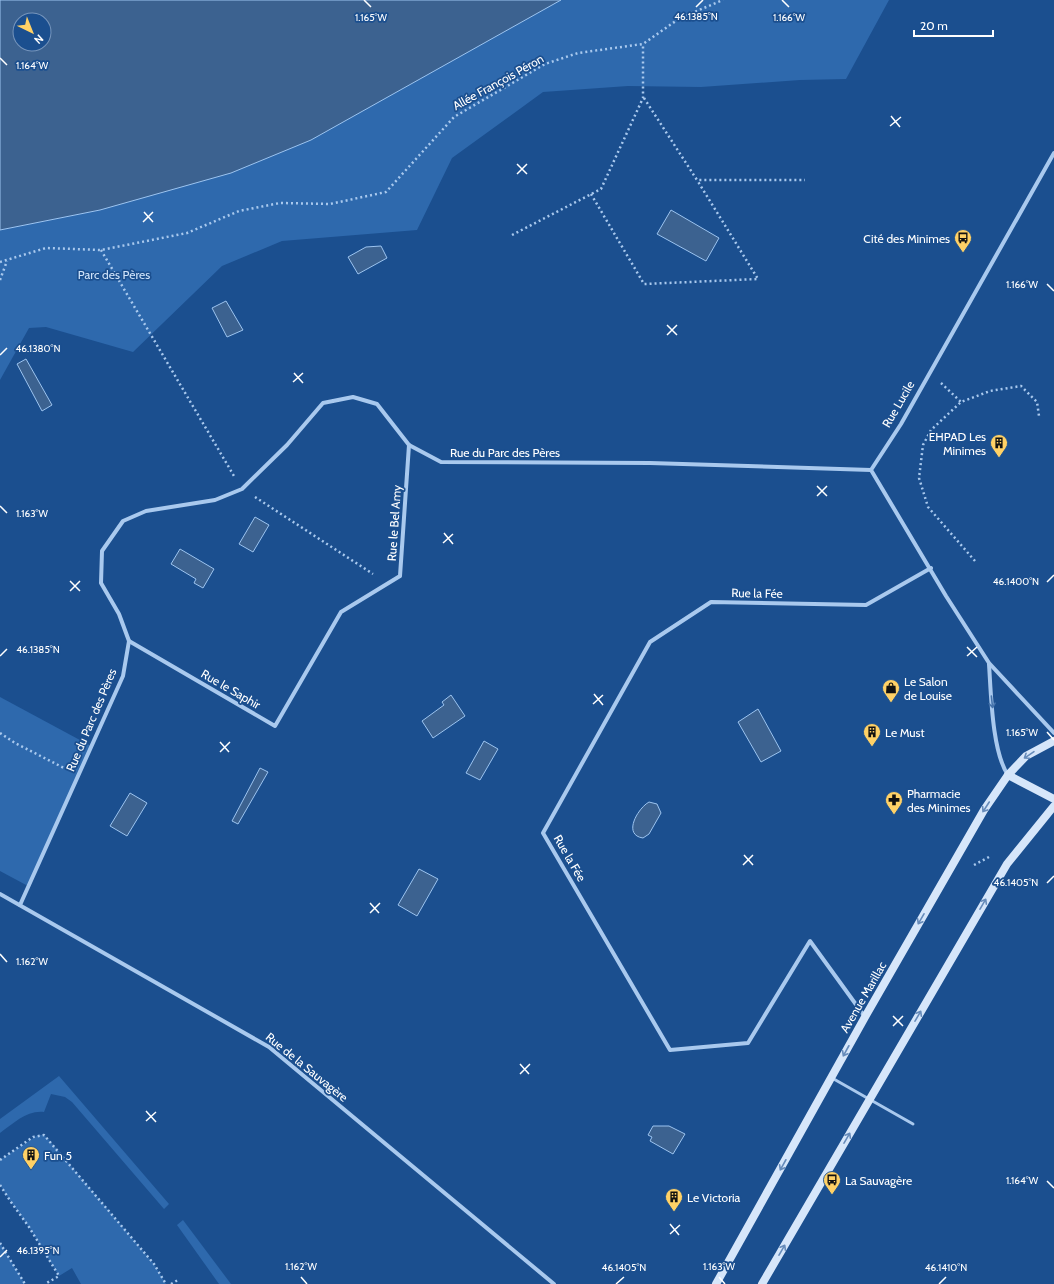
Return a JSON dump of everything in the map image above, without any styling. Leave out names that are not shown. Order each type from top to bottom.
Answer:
[{"type":"street","name":"Rue Lucile","points":[[871,470],[901,424],[1054,153]]},
{"type":"street","name":"Rue du Parc des Pères","points":[[20,905],[123,676],[129,641],[119,614],[101,583],[102,550],[123,521],[146,511],[215,500],[242,489],[287,445],[323,403],[353,397],[377,404],[409,445],[441,462],[650,463],[871,470]]},
{"type":"street","name":"Rue le Bel Amy","points":[[304,680],[341,612],[400,576],[409,445]]},
{"type":"street","points":[[871,470],[988,663],[1054,733]]},
{"type":"street","name":"Rue la Fée","points":[[865,1017],[810,941],[748,1043],[670,1050],[543,833],[650,642],[711,602],[866,606],[931,568]]},
{"type":"street","name":"Rue le Saphir","points":[[129,641],[276,726],[304,680]]},
{"type":"street","points":[[988,663],[995,728],[1002,766],[1008,774],[1054,799]]},
{"type":"street","name":"Avenue Marillac","points":[[716,1284],[865,1017],[984,810],[1008,774],[1026,756],[1054,741]]},
{"type":"street","points":[[762,1284],[1006,864],[1054,806]]},
{"type":"street","name":"Rue de la Sauvagère","points":[[0,894],[269,1046],[554,1284]]},
{"type":"lane","points":[[832,1078],[913,1124]]},
{"type":"path","name":"Allée François Péron","points":[[0,262],[8,261],[46,248],[102,250],[187,233],[239,211],[280,203],[330,204],[386,192],[454,117],[545,64],[578,53],[643,44],[680,18],[723,0]]},
{"type":"path","points":[[512,235],[601,189],[643,98],[643,44]]},
{"type":"path","points":[[591,194],[644,284],[758,279],[697,180],[643,98]]},
{"type":"path","points":[[697,180],[805,180]]},
{"type":"path","points":[[102,250],[242,489],[388,584]]},
{"type":"path","points":[[0,280],[8,261]]},
{"type":"path","points":[[927,377],[944,385],[961,402]]},
{"type":"path","points":[[975,562],[928,506],[919,478],[922,445],[931,430],[961,402],[990,391],[1021,386],[1037,402],[1039,416]]},
{"type":"path","points":[[0,733],[15,743],[78,776]]},
{"type":"path","points":[[0,1160],[33,1137],[44,1135],[154,1264],[166,1284]]},
{"type":"path","points":[[0,1185],[10,1202],[29,1227],[59,1276],[46,1284]]},
{"type":"path","points":[[0,1243],[25,1284]]},
{"type":"path","points":[[171,1284],[178,1280]]},
{"type":"green space","name":"Parc des Pères","points":[[0,0],[889,0],[846,79],[800,80],[701,87],[628,86],[543,92],[452,158],[417,230],[282,241],[222,266],[133,352],[46,327],[29,328],[0,380]]},
{"type":"green space","points":[[0,697],[91,746],[28,886],[0,871]]},
{"type":"green space","points":[[59,1076],[169,1204],[164,1209],[72,1102],[65,1097],[51,1094],[44,1112],[26,1115],[0,1133],[0,1119]]},
{"type":"green space","points":[[38,1135],[44,1135],[49,1140],[154,1264],[166,1284],[81,1284],[72,1268],[59,1276],[29,1227],[0,1185],[0,1160]]},
{"type":"green space","points":[[183,1220],[231,1284],[219,1284],[177,1225]]},
{"type":"green space","points":[[0,1243],[25,1284],[0,1284]]},
{"type":"shaded area","points":[[0,0],[561,0],[311,140],[231,173],[100,210],[0,230]]},
{"type":"shaded area","points":[[671,210],[719,238],[706,261],[657,234]]},
{"type":"shaded area","points":[[381,246],[387,258],[358,274],[348,257],[366,247]]},
{"type":"shaded area","points":[[226,301],[243,330],[227,337],[212,308]]},
{"type":"shaded area","points":[[26,359],[52,405],[42,411],[17,364]]},
{"type":"shaded area","points":[[255,517],[269,525],[253,552],[239,544]]},
{"type":"shaded area","points":[[180,549],[214,569],[203,588],[194,583],[196,579],[171,564]]},
{"type":"shaded area","points":[[451,695],[465,716],[433,738],[422,721],[444,705],[442,702]]},
{"type":"shaded area","points":[[758,709],[781,751],[761,762],[738,722]]},
{"type":"shaded area","points":[[484,741],[498,749],[480,780],[466,773]]},
{"type":"shaded area","points":[[260,768],[268,772],[238,824],[232,821]]},
{"type":"shaded area","points":[[130,793],[147,803],[127,836],[110,826]]},
{"type":"shaded area","points":[[649,802],[657,804],[661,813],[649,834],[643,838],[637,836],[634,832],[634,821],[640,810]]},
{"type":"shaded area","points":[[419,869],[438,879],[417,916],[398,905]]},
{"type":"shaded area","points":[[653,1126],[669,1126],[685,1134],[673,1154],[650,1141],[652,1137],[648,1135]]},
{"type":"place","name":"Cité des Minimes","points":[[963,253]]},
{"type":"place","name":"EHPAD Les Minimes","points":[[999,458]]},
{"type":"place","name":"Le Salon de Louise","points":[[891,703]]},
{"type":"place","name":"Le Must","points":[[872,747]]},
{"type":"place","name":"Pharmacie des Minimes","points":[[894,815]]},
{"type":"place","name":"Fun 5","points":[[31,1170]]},
{"type":"place","name":"La Sauvagère","points":[[832,1195]]},
{"type":"place","name":"Le Victoria","points":[[674,1212]]}]
